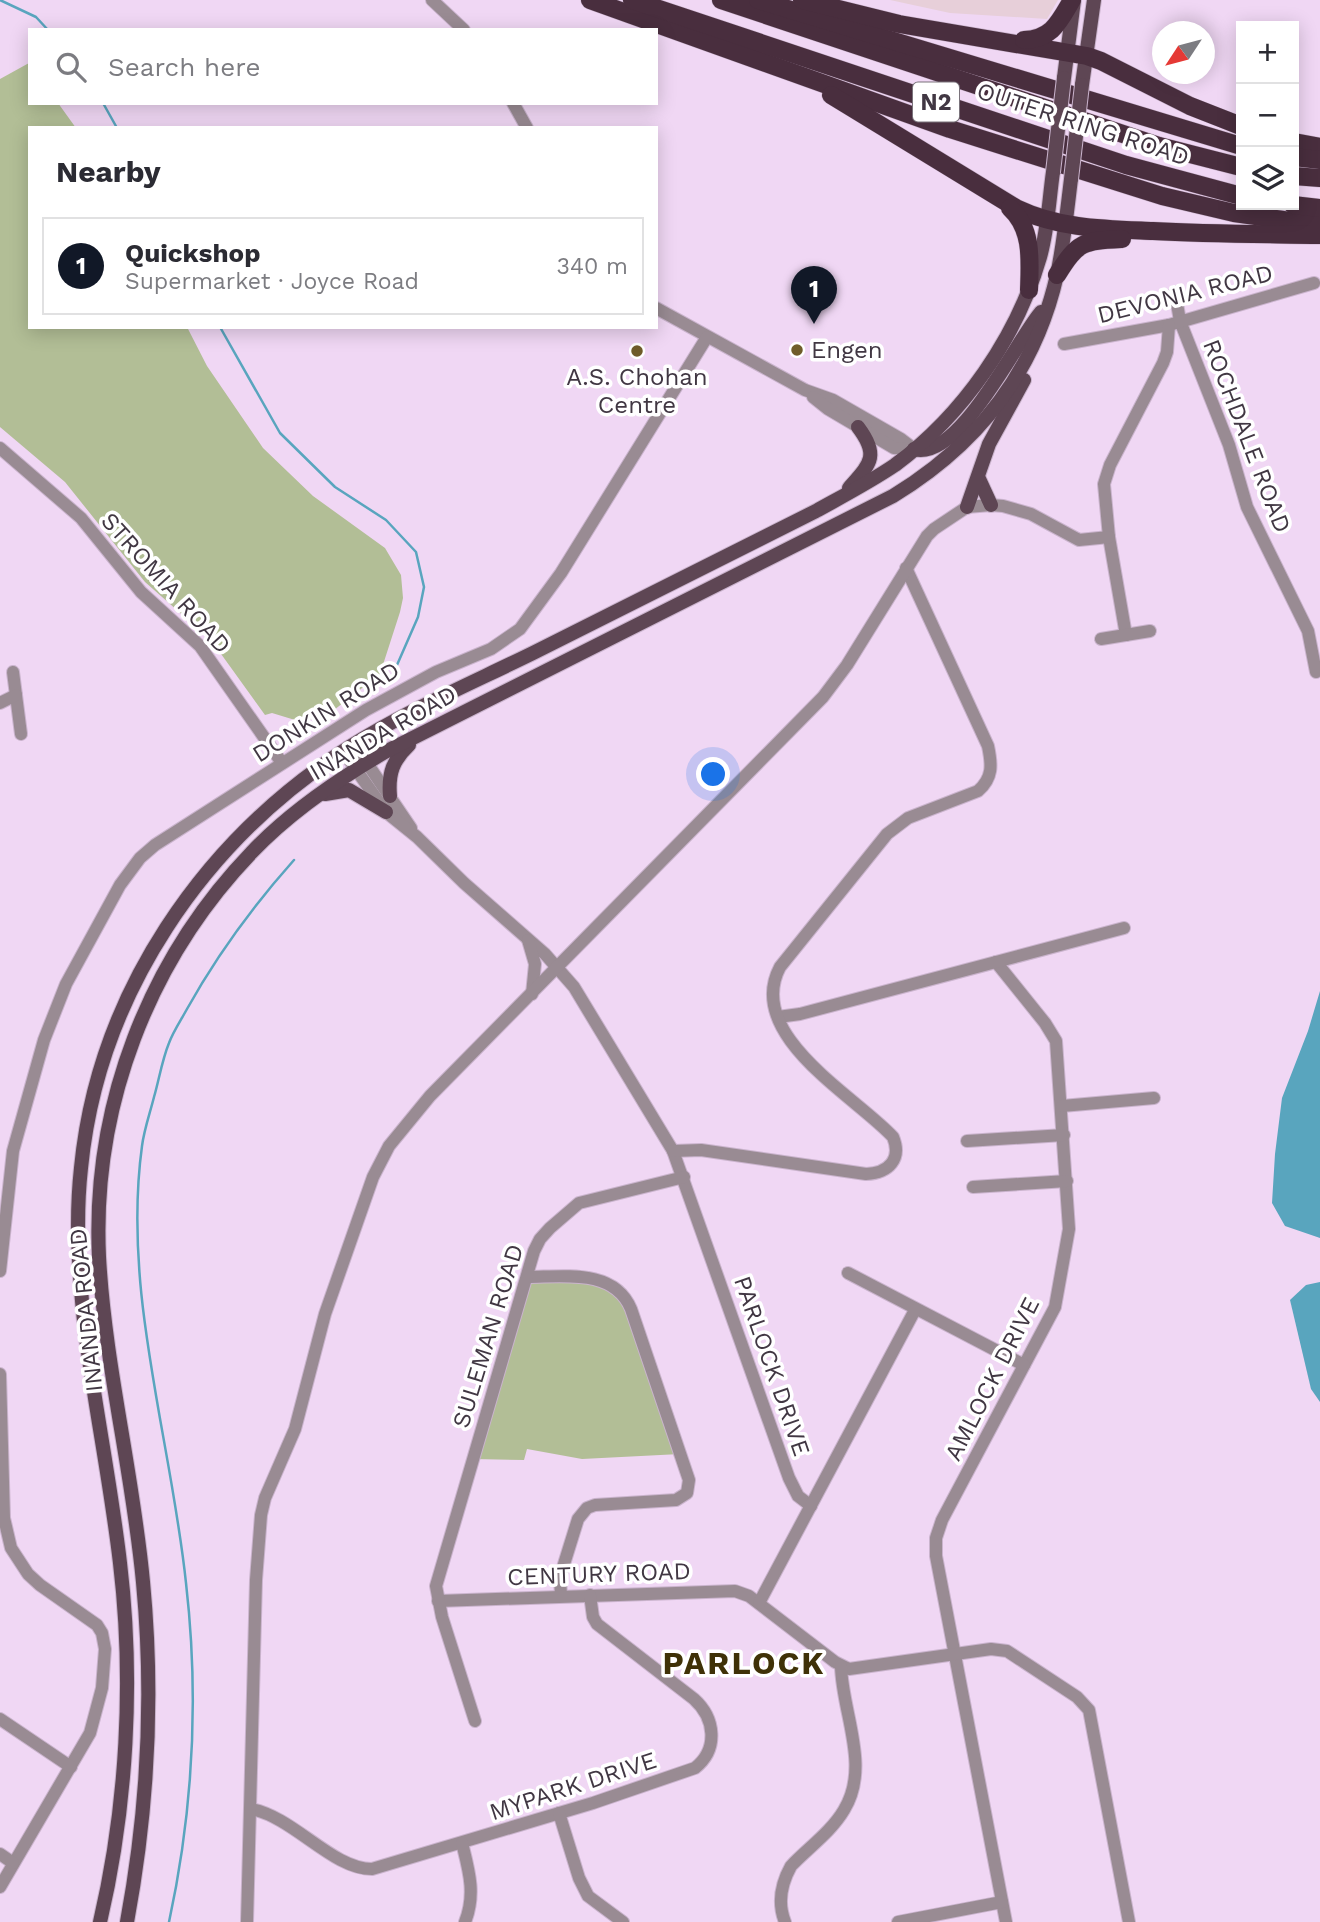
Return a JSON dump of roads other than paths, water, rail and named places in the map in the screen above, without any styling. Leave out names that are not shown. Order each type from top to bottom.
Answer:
[{"type":"highway","points":[[590,0],[950,129],[1162,197],[1234,213],[1320,225]]},
{"type":"highway","name":"OUTER RING ROAD","points":[[632,0],[1126,165],[1236,195]]},
{"type":"highway","name":"OUTER RING ROAD","points":[[721,0],[1159,146],[1236,166]]},
{"type":"highway","points":[[758,0],[1236,144]]},
{"type":"highway","points":[[802,0],[899,24],[1068,52],[1101,61],[1190,106],[1236,124]]},
{"type":"highway","points":[[996,40],[1037,39],[1063,24],[1074,0]]},
{"type":"highway","points":[[788,71],[1016,208],[1047,221],[1065,225],[1206,234],[1320,235]]},
{"type":"highway","points":[[1299,143],[1320,147]]},
{"type":"highway","points":[[1299,158],[1320,160]]},
{"type":"highway","points":[[1299,176],[1320,178]]},
{"type":"highway","points":[[1001,199],[1015,212],[1027,233],[1029,290]]},
{"type":"highway","points":[[1299,206],[1320,208]]},
{"type":"highway","points":[[1057,275],[1071,253],[1091,241],[1206,234]]},
{"type":"main road","name":"INANDA ROAD","points":[[127,1922],[144,1811],[150,1698],[143,1578],[102,1292],[98,1226],[105,1144],[112,1108],[128,1054],[148,1004],[173,956],[211,899],[250,853],[315,797],[361,766],[417,736],[872,507],[911,485],[955,452],[1000,402],[1024,363],[1049,303],[1057,275],[1065,225],[1094,0]]},
{"type":"main road","name":"INANDA ROAD","points":[[100,1922],[108,1888],[124,1769],[127,1703],[121,1565],[85,1332],[79,1272],[79,1189],[90,1113],[117,1022],[139,972],[196,884],[245,829],[299,783],[348,748],[876,478],[914,449],[952,412],[989,364],[1014,321],[1029,290],[1040,255],[1047,221],[1068,52],[1063,24]]},
{"type":"main road","points":[[911,485],[918,467],[914,449],[924,451],[947,439],[979,404],[1006,368],[1035,320],[1049,303]]},
{"type":"main road","points":[[967,507],[989,444],[1035,358],[1049,315],[1049,303]]},
{"type":"main road","points":[[841,497],[859,477],[871,457],[870,445],[858,427]]},
{"type":"main road","points":[[979,479],[991,505]]},
{"type":"main road","points":[[390,796],[388,781],[394,762],[417,736]]},
{"type":"main road","points":[[315,797],[341,789],[349,790],[386,812]]},
{"type":"street","points":[[432,0],[462,28]]},
{"type":"street","points":[[514,105],[526,126]]},
{"type":"street","name":"DEVONIA ROAD","points":[[1064,344],[1175,323],[1314,283]]},
{"type":"street","name":"ROCHDALE ROAD","points":[[1175,292],[1175,323],[1230,445],[1247,507],[1307,631],[1315,672]]},
{"type":"street","points":[[658,309],[805,390],[833,400],[914,449]]},
{"type":"street","points":[[1126,635],[1110,537],[1105,478],[1163,363],[1175,323]]},
{"type":"street","name":"DONKIN ROAD","points":[[0,1271],[6,1150],[59,1003],[89,940],[124,878],[155,845],[282,763],[408,685],[491,649],[512,636],[528,620],[561,573],[707,337]]},
{"type":"street","points":[[805,390],[828,409],[894,448],[914,449]]},
{"type":"street","name":"STROMIA ROAD","points":[[0,447],[81,517],[141,592],[200,646],[282,763]]},
{"type":"street","points":[[247,1922],[256,1589],[261,1515],[265,1497],[295,1429],[326,1314],[364,1201],[380,1163],[404,1126],[430,1096],[823,697],[847,665],[905,568],[934,529],[967,507],[991,505],[1031,514],[1079,540],[1110,537]]},
{"type":"street","points":[[673,1152],[701,1150],[866,1174],[875,1174],[891,1166],[896,1152],[892,1137],[798,1052],[782,1030],[774,989],[780,967],[887,834],[908,818],[978,792],[991,772],[988,746],[905,568]]},
{"type":"street","points":[[1101,639],[1150,631]]},
{"type":"street","points":[[13,672],[21,734]]},
{"type":"street","points":[[0,703],[16,695]]},
{"type":"street","name":"PARLOCK DRIVE","points":[[348,748],[386,812],[558,966],[574,987],[673,1152],[789,1478],[798,1496],[811,1506]]},
{"type":"street","name":"PARLOCK DRIVE","points":[[361,766],[390,796],[417,837]]},
{"type":"street","points":[[778,1017],[800,1014],[1124,928]]},
{"type":"street","points":[[528,939],[535,964],[532,994]]},
{"type":"street","name":"AMLOCK DRIVE","points":[[996,962],[1045,1023],[1056,1041],[1067,1181],[1068,1245],[1055,1307],[942,1520],[936,1538],[936,1556],[1006,1922]]},
{"type":"street","points":[[1062,1106],[1154,1098]]},
{"type":"street","points":[[967,1141],[1064,1135]]},
{"type":"street","name":"SULEMAN ROAD","points":[[438,1601],[436,1581],[540,1238],[579,1203],[684,1177]]},
{"type":"street","points":[[972,1187],[1067,1181]]},
{"type":"street","points":[[848,1273],[1024,1366]]},
{"type":"street","points":[[527,1277],[588,1277],[612,1286],[622,1294],[631,1309],[689,1480],[687,1493],[676,1500],[595,1504],[587,1508],[578,1519],[561,1577],[561,1596]]},
{"type":"street","points":[[915,1310],[759,1603],[841,1666],[856,1669],[999,1649],[1007,1651],[1085,1703],[1092,1720],[1129,1922]]},
{"type":"street","points":[[0,1374],[4,1518],[11,1548],[33,1579],[92,1621],[104,1637],[102,1688],[90,1733],[0,1887]]},
{"type":"street","name":"CENTURY ROAD","points":[[438,1601],[726,1590],[742,1592],[759,1603]]},
{"type":"street","name":"MYPARK DRIVE","points":[[251,1808],[271,1814],[353,1867],[382,1868],[691,1770],[704,1759],[711,1738],[709,1719],[699,1704],[597,1625],[590,1595]]},
{"type":"street","points":[[438,1601],[475,1721]]},
{"type":"street","points":[[785,1922],[780,1902],[786,1875],[791,1866],[843,1811],[853,1790],[855,1758],[842,1687],[841,1666]]},
{"type":"street","points":[[0,1718],[71,1767]]},
{"type":"street","points":[[559,1813],[579,1878],[588,1896],[623,1922]]},
{"type":"street","points":[[462,1843],[472,1890],[465,1922]]},
{"type":"street","points":[[0,1854],[13,1863]]},
{"type":"street","points":[[898,1922],[1002,1902]]},
{"type":"water","points":[[1320,991],[1320,1238],[1285,1226],[1272,1203],[1282,1098]]},
{"type":"water","points":[[1320,1282],[1320,1402],[1311,1389],[1290,1300],[1306,1285]]},
{"type":"waterway","points":[[0,0],[36,17],[46,28]]},
{"type":"waterway","points":[[104,105],[116,126]]},
{"type":"waterway","points":[[221,329],[280,433],[335,487],[386,520],[416,552],[424,587],[418,617],[397,665]]},
{"type":"waterway","points":[[169,1922],[184,1838],[188,1796],[193,1711],[192,1668],[179,1529],[143,1310],[138,1256],[142,1146],[164,1056],[175,1030],[223,950],[294,860]]},
{"type":"place","name":"Quickshop","points":[[814,324]]},
{"type":"place","name":"Engen","points":[[797,350]]},
{"type":"place","name":"A.S. Chohan Centre","points":[[637,351]]},
{"type":"district","name":"PARLOCK","points":[[744,1663]]}]
